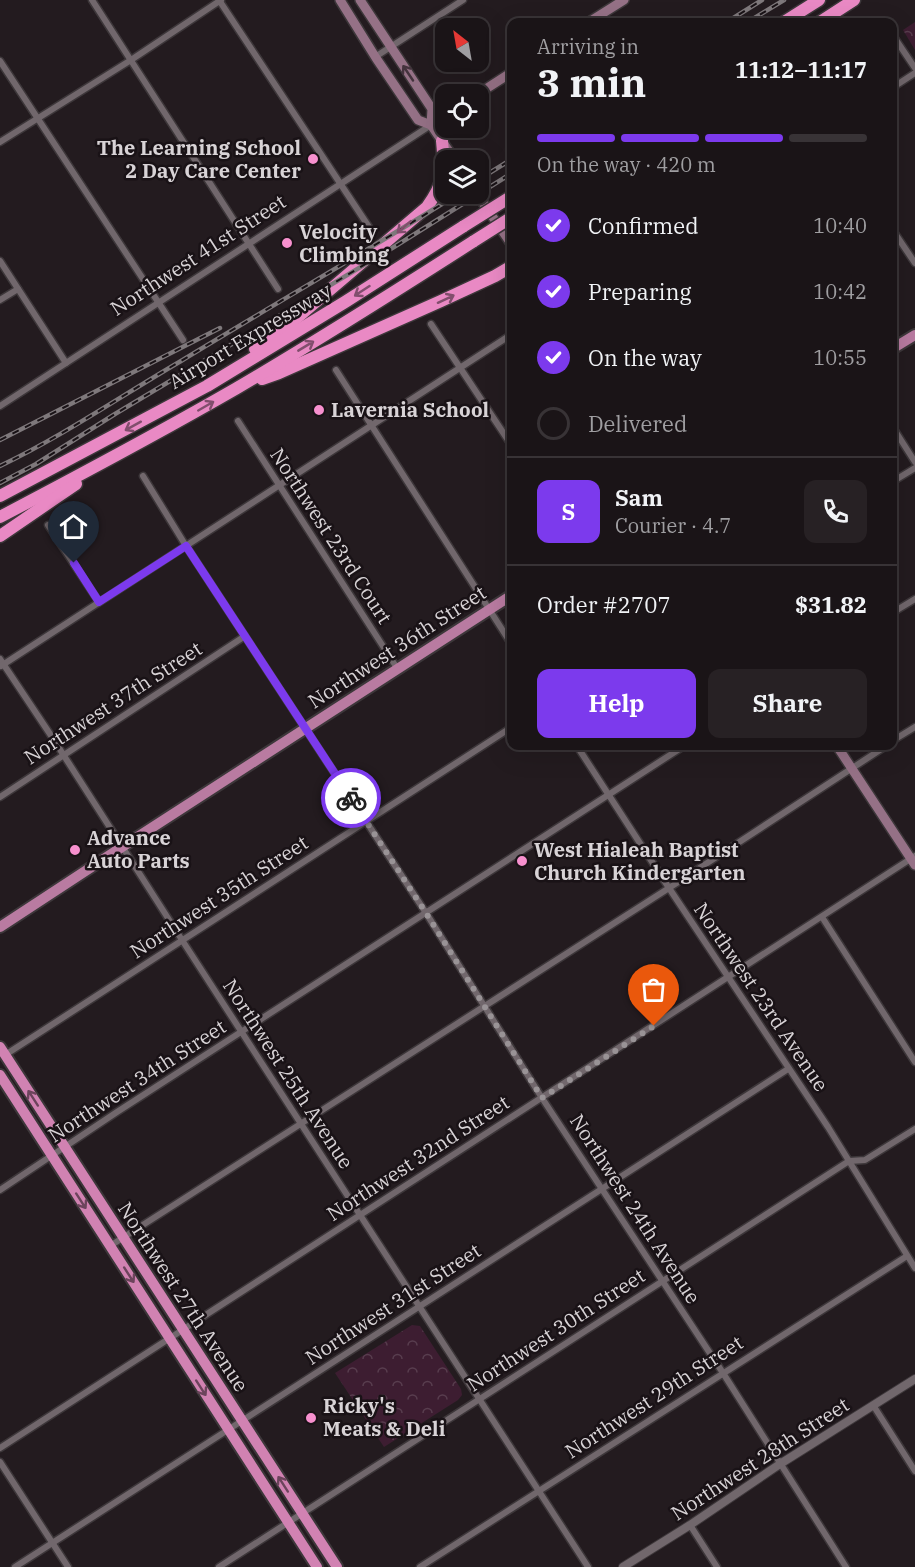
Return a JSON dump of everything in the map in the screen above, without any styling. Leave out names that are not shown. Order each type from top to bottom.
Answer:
[{"type":"highway","points":[[790,18],[819,0]]},
{"type":"highway","points":[[826,18],[854,0]]},
{"type":"highway","points":[[427,207],[440,187],[442,179],[444,164],[442,141]]},
{"type":"highway","name":"Airport Expressway","points":[[0,496],[207,386],[507,199]]},
{"type":"highway","points":[[207,386],[298,317],[435,201]]},
{"type":"highway","name":"Airport Expressway","points":[[0,517],[112,458],[238,387],[507,220]]},
{"type":"highway","points":[[238,387],[279,373],[507,269]]},
{"type":"highway","points":[[0,536],[112,458]]},
{"type":"highway","name":"Northwest 27th Avenue","points":[[2,1054],[184,1329],[337,1567]]},
{"type":"highway","name":"Northwest 27th Avenue","points":[[0,1075],[317,1567]]},
{"type":"main road","points":[[340,0],[418,120],[431,125],[448,150]]},
{"type":"main road","points":[[360,0],[432,109],[431,125]]},
{"type":"main road","points":[[594,18],[612,3],[624,0]]},
{"type":"main road","points":[[489,87],[507,75]]},
{"type":"main road","name":"Northwest 41st Street","points":[[431,125],[435,123]]},
{"type":"main road","points":[[484,204],[507,238]]},
{"type":"main road","points":[[897,346],[915,335]]},
{"type":"main road","name":"Northwest 36th Street","points":[[0,927],[507,598]]},
{"type":"main road","points":[[840,750],[914,860]]},
{"type":"street","points":[[92,0],[279,289]]},
{"type":"street","points":[[0,142],[131,60],[220,0],[369,227]]},
{"type":"street","points":[[375,57],[463,0]]},
{"type":"street","points":[[897,41],[915,68]]},
{"type":"street","points":[[0,61],[183,340]]},
{"type":"street","points":[[897,85],[915,74]]},
{"type":"street","name":"Northwest 41st Street","points":[[0,406],[431,125]]},
{"type":"street","points":[[897,236],[915,263]]},
{"type":"street","points":[[0,261],[66,363]]},
{"type":"street","points":[[0,300],[18,289]]},
{"type":"street","points":[[431,324],[507,438]]},
{"type":"street","points":[[1,664],[507,337]]},
{"type":"street","points":[[336,370],[507,638]]},
{"type":"street","name":"Northwest 23rd Court","points":[[238,421],[397,668]]},
{"type":"street","points":[[897,434],[915,462]]},
{"type":"street","points":[[897,479],[915,468]]},
{"type":"street","name":"Northwest 24th Avenue","points":[[143,476],[846,1567]]},
{"type":"street","points":[[48,525],[99,602]]},
{"type":"street","points":[[897,610],[915,599]]},
{"type":"street","name":"Northwest 37th Street","points":[[0,797],[245,636]]},
{"type":"street","name":"Northwest 25th Avenue","points":[[1,664],[63,755],[588,1567]]},
{"type":"street","points":[[897,738],[915,727]]},
{"type":"street","name":"Northwest 35th Street","points":[[2,1054],[507,730]]},
{"type":"street","name":"Northwest 23rd Avenue","points":[[580,750],[828,1127],[915,1268]]},
{"type":"street","name":"Northwest 34th Street","points":[[0,1190],[678,750]]},
{"type":"street","points":[[110,1246],[669,888],[880,750]]},
{"type":"street","name":"Northwest 32nd Street","points":[[0,1448],[822,917],[914,860]]},
{"type":"street","points":[[822,917],[915,1062]]},
{"type":"street","name":"Northwest 31st Street","points":[[15,1567],[788,1069]]},
{"type":"street","name":"Northwest 30th Street","points":[[219,1567],[849,1161],[865,1160],[915,1128]]},
{"type":"street","name":"Northwest 29th Street","points":[[420,1567],[907,1256]]},
{"type":"street","name":"Northwest 28th Street","points":[[623,1567],[915,1379]]},
{"type":"street","points":[[873,1406],[915,1471]]},
{"type":"street","points":[[0,1462],[68,1567]]},
{"type":"street","points":[[690,1525],[717,1567]]},
{"type":"green space","points":[[915,22],[915,50],[903,30]]},
{"type":"green space","points":[[412,1325],[420,1326],[461,1389],[462,1395],[458,1400],[384,1447],[335,1373]]},
{"type":"railway","points":[[733,18],[762,0]]},
{"type":"railway","points":[[755,18],[784,0]]},
{"type":"railway","points":[[489,173],[507,162]]},
{"type":"railway","points":[[0,483],[36,464],[507,176]]},
{"type":"railway","points":[[0,466],[69,429],[442,204]]},
{"type":"railway","points":[[0,440],[220,328]]},
{"type":"way so far","points":[[351,798],[542,1098],[654,1026]]},
{"type":"place","name":"The Learning School 2 Day Care Center","points":[[313,159]]},
{"type":"place","name":"Velocity Climbing","points":[[287,243]]},
{"type":"place","name":"Lavernia School","points":[[319,410]]},
{"type":"place","name":"Advance Auto Parts","points":[[75,850]]},
{"type":"place","name":"West Hialeah Baptist Church Kindergarten","points":[[522,861]]},
{"type":"place","name":"Ricky's Meats & Deli","points":[[311,1418]]},
{"type":"route","points":[[74,563],[99,602],[186,546],[351,798]]}]
